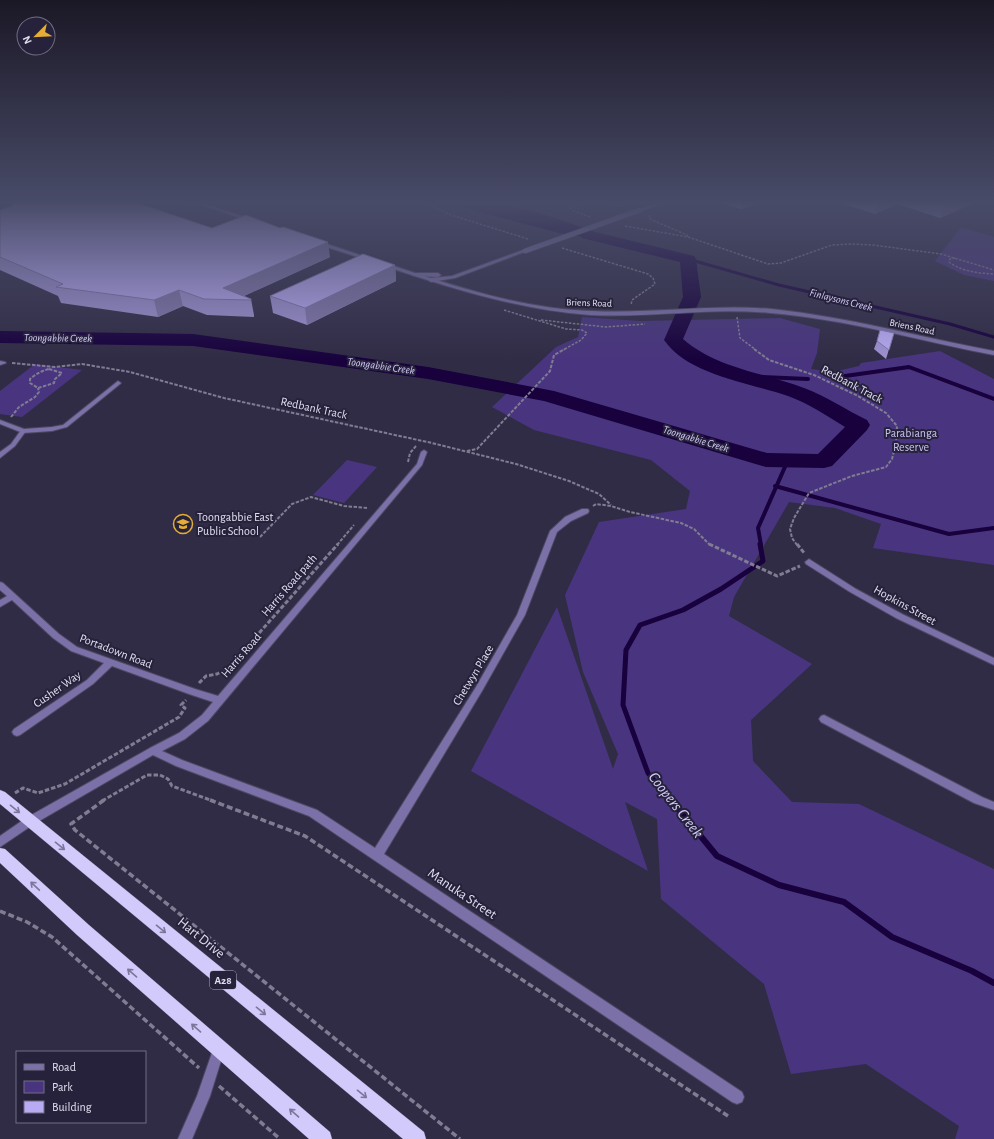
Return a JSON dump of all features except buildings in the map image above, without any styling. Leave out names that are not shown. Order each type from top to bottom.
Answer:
[{"type":"highway","name":"Hart Drive","points":[[0,796],[417,1139]]},
{"type":"highway","points":[[0,854],[83,930],[323,1139]]},
{"type":"street","points":[[357,255],[372,260]]},
{"type":"street","points":[[431,280],[453,277],[513,255]]},
{"type":"street","name":"Briens Road","points":[[379,263],[474,294],[509,303],[550,310],[591,313],[639,313],[724,309],[769,311],[818,316],[994,353]]},
{"type":"street","points":[[414,274],[441,274],[478,267]]},
{"type":"street","points":[[2,422],[23,431],[52,429],[65,426],[118,383]]},
{"type":"street","points":[[0,456],[13,445],[23,431]]},
{"type":"street","name":"Harris Road","points":[[0,842],[30,821],[182,736],[205,718],[420,464],[424,452]]},
{"type":"street","name":"Chetwyn Place","points":[[377,855],[479,689],[521,615],[554,531],[568,519],[585,511]]},
{"type":"street","name":"Hopkins Street","points":[[809,562],[832,578],[931,633],[994,662]]},
{"type":"street","name":"Portadown Road","points":[[0,585],[56,636],[74,649],[192,692],[219,700]]},
{"type":"street","points":[[0,604],[12,596]]},
{"type":"street","name":"Cusher Way","points":[[16,732],[90,682],[110,663]]},
{"type":"street","points":[[824,719],[978,800],[994,806]]},
{"type":"street","name":"Manuka Street","points":[[153,751],[179,763],[313,813],[737,1097]]},
{"type":"street","points":[[185,1139],[203,1096],[219,1048]]},
{"type":"path","points":[[739,255],[768,264],[781,263],[803,255]]},
{"type":"path","points":[[946,255],[960,258],[994,270]]},
{"type":"path","points":[[960,258],[950,259],[949,262],[968,272],[994,274]]},
{"type":"path","points":[[465,451],[477,449],[499,427],[550,371],[554,355],[581,340],[587,333],[582,330],[566,329],[504,310]]},
{"type":"path","name":"Redbank Track","points":[[737,315],[740,338],[769,360],[814,375],[858,396],[886,412],[897,426],[896,442],[892,459],[886,467],[852,476],[809,493],[790,529],[792,538],[809,562]]},
{"type":"path","points":[[532,319],[583,326],[613,327],[645,324]]},
{"type":"path","name":"Redbank Track","points":[[2,363],[24,363],[55,367],[82,364],[130,372],[224,398],[441,445],[516,464],[587,488],[599,494],[611,506]]},
{"type":"path","points":[[43,369],[62,373],[54,380],[54,383],[38,388],[30,381],[43,369]]},
{"type":"path","points":[[2,422],[22,405],[35,397],[39,392],[38,388]]},
{"type":"path","points":[[260,537],[292,504],[311,497],[344,506],[368,508]]},
{"type":"path","points":[[585,511],[596,504],[611,506],[630,512],[681,523],[694,529],[710,545],[728,552],[777,576],[809,562]]},
{"type":"path","name":"Harris Road path","points":[[199,683],[206,676],[221,673],[229,668],[357,521]]},
{"type":"path","points":[[23,788],[38,793],[65,784],[82,775],[178,716],[185,708],[181,705],[186,699]]},
{"type":"path","points":[[460,1139],[153,894],[75,830],[71,824],[99,802],[147,775],[160,775],[168,779],[172,786],[305,836],[728,1116]]},
{"type":"path","points":[[0,911],[14,915],[38,928],[52,938],[202,1070]]},
{"type":"path","points":[[214,1081],[280,1139]]},
{"type":"green space","points":[[939,255],[994,255],[994,281],[964,275],[935,261]]},
{"type":"green space","name":"Parabianga Reserve","points":[[582,317],[640,321],[780,318],[820,329],[817,353],[811,369],[833,372],[859,366],[861,363],[940,351],[994,379],[994,565],[873,548],[881,524],[835,508],[789,502],[734,597],[729,616],[812,664],[751,720],[753,761],[792,802],[859,804],[994,869],[994,1139],[955,1139],[959,1126],[866,1064],[791,1074],[764,984],[661,899],[657,819],[625,802],[648,871],[471,771],[557,607],[613,769],[618,754],[583,672],[565,595],[599,522],[686,509],[690,491],[651,460],[534,430],[492,407],[556,347],[578,337]]},
{"type":"green space","points":[[35,364],[82,370],[22,417],[0,414],[0,391]]},
{"type":"green space","points":[[347,460],[377,467],[344,503],[313,495]]},
{"type":"waterway","name":"Toongabbie Creek","points":[[0,337],[193,340],[428,373],[547,395],[766,460],[824,461],[859,425],[796,392],[715,367],[700,360],[673,340],[692,297],[688,259],[672,255]]},
{"type":"waterway","name":"Finlaysons Creek","points":[[688,259],[779,285],[950,324],[994,337]]},
{"type":"waterway","points":[[845,376],[909,367],[994,399]]},
{"type":"waterway","points":[[738,376],[808,379]]},
{"type":"waterway","name":"Coopers Creek","points":[[776,486],[788,460]]},
{"type":"waterway","name":"Coopers Creek","points":[[761,545],[758,528],[776,486]]},
{"type":"waterway","points":[[776,486],[949,534],[994,528]]},
{"type":"waterway","name":"Coopers Creek","points":[[671,801],[648,773],[623,705],[626,650],[640,625],[683,610],[721,589],[763,561],[760,544]]},
{"type":"waterway","name":"Coopers Creek","points":[[671,800],[717,856],[779,885],[844,902],[892,937],[972,971],[994,983]]},
{"type":"place","name":"Toongabbie East Public School","points":[[183,524]]}]
